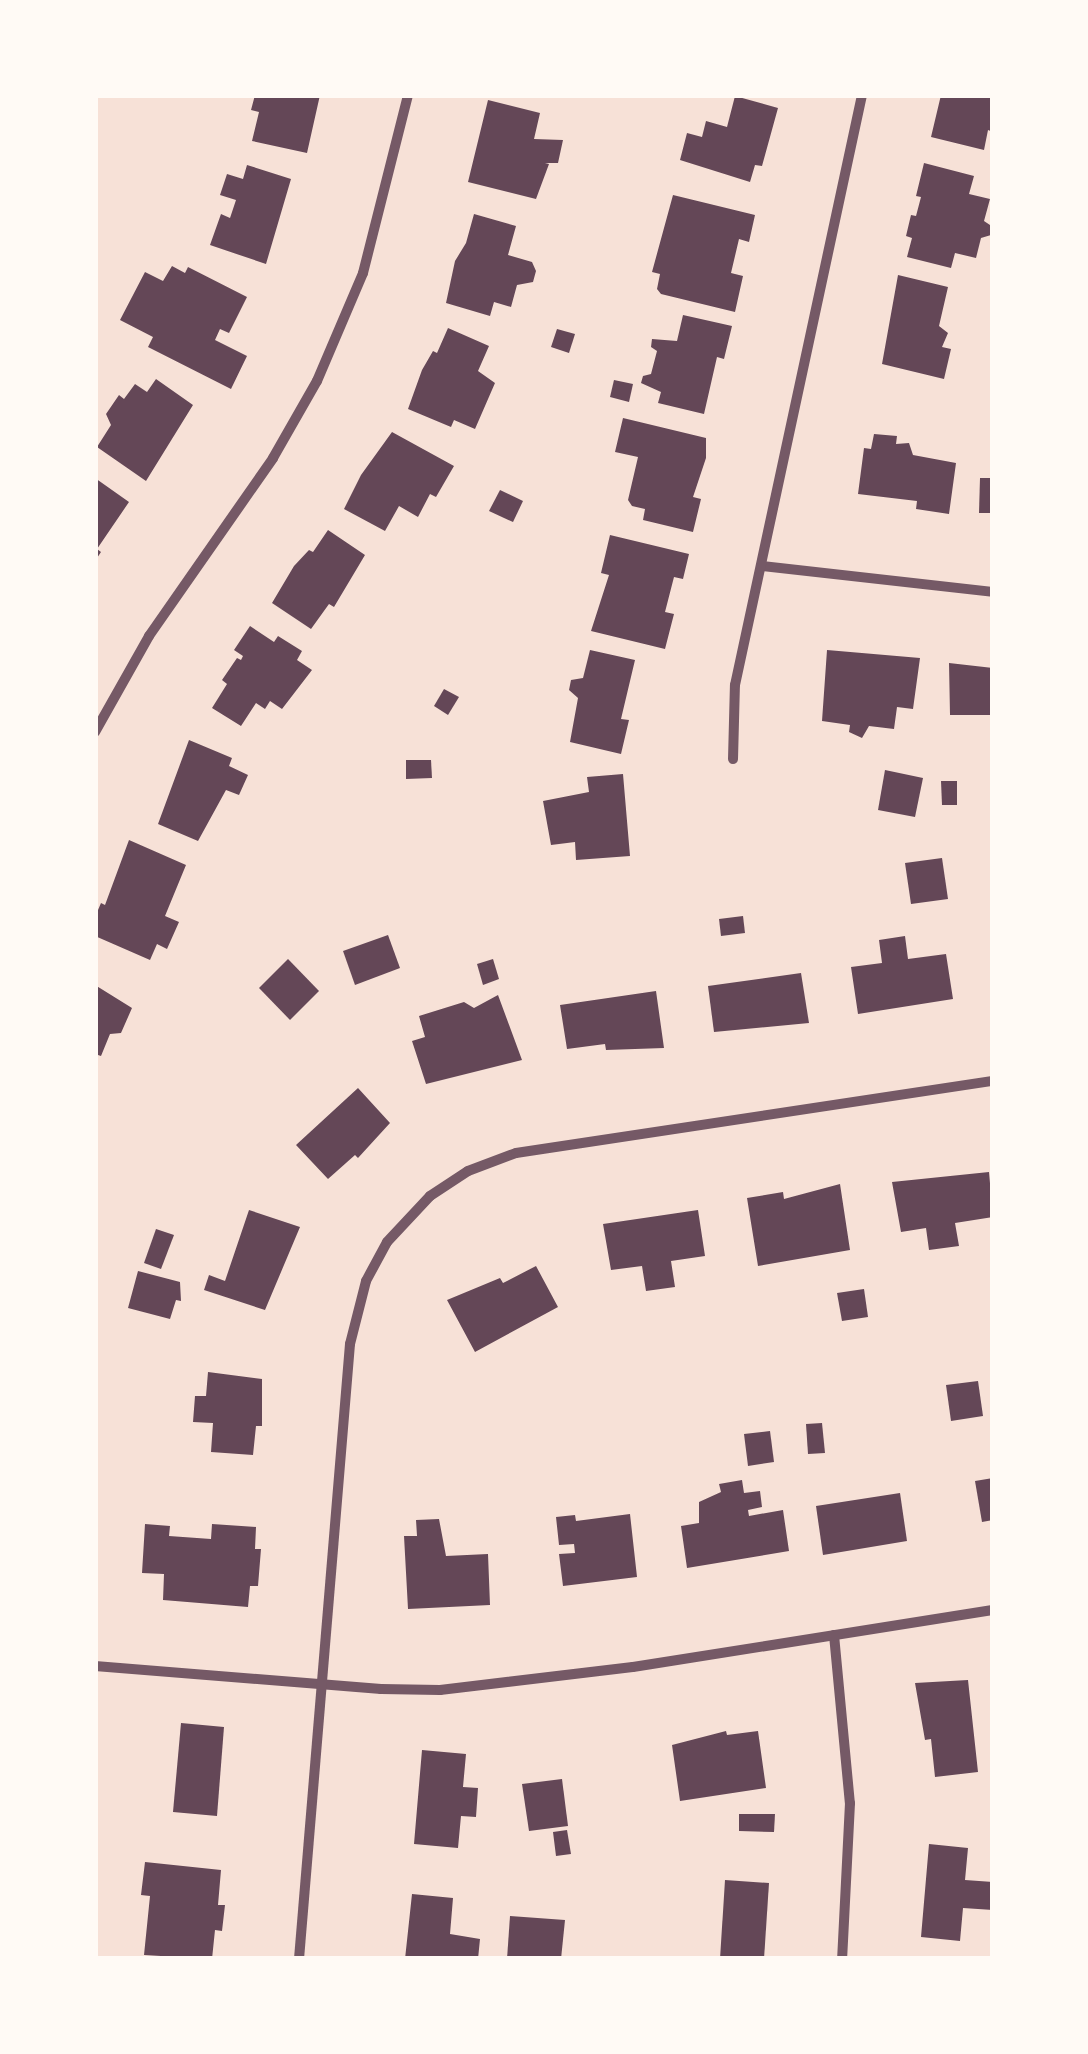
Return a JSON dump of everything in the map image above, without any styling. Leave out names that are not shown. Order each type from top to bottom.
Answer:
[{"type":"street","points":[[95,732],[149,636],[273,458],[317,381],[368,258],[408,95]]},
{"type":"street","points":[[734,758],[735,685],[862,95]]},
{"type":"street","points":[[762,566],[993,592]]},
{"type":"street","points":[[299,1959],[356,1310],[387,1242],[416,1208],[468,1171],[516,1153],[993,1080]]},
{"type":"street","points":[[95,1666],[322,1685],[480,1687],[993,1610]]},
{"type":"street","points":[[834,1635],[850,1803],[842,1959]]},
{"type":"building","points":[[255,95],[320,95],[307,153],[252,141],[259,112],[251,110]]},
{"type":"building","points":[[941,95],[993,95],[993,132],[988,130],[984,150],[931,137]]},
{"type":"building","points":[[735,96],[778,108],[762,166],[755,165],[750,182],[680,160],[687,133],[702,137],[706,121],[727,127]]},
{"type":"building","points":[[488,100],[540,113],[534,139],[563,140],[558,163],[545,163],[549,164],[536,199],[468,182]]},
{"type":"building","points":[[924,163],[974,176],[969,194],[990,199],[984,221],[993,227],[991,235],[981,238],[976,258],[955,253],[951,268],[907,257],[912,238],[906,236],[921,197],[916,196]]},
{"type":"building","points":[[247,165],[291,179],[266,264],[210,245],[221,214],[230,218],[236,200],[220,195],[227,174],[243,179]]},
{"type":"building","points":[[673,195],[755,215],[749,242],[739,239],[731,273],[743,276],[735,312],[661,294],[657,289],[660,274],[652,272]]},
{"type":"building","points":[[474,214],[516,226],[508,255],[532,262],[536,271],[533,282],[517,285],[511,307],[494,302],[490,316],[446,303],[455,261],[466,243]]},
{"type":"building","points":[[172,266],[185,273],[188,267],[247,297],[229,333],[220,329],[215,340],[247,356],[231,389],[148,347],[153,337],[120,320],[145,272],[163,281]]},
{"type":"building","points":[[898,275],[948,287],[939,326],[948,333],[942,347],[951,349],[944,379],[882,364]]},
{"type":"building","points":[[683,315],[732,326],[724,359],[717,357],[704,414],[658,403],[661,392],[641,383],[643,376],[651,374],[657,351],[651,347],[652,339],[677,341]]},
{"type":"building","points":[[448,328],[489,346],[478,371],[495,383],[475,429],[454,420],[451,427],[408,409],[422,370],[433,351],[437,353]]},
{"type":"building","points":[[557,329],[575,334],[569,353],[551,347]]},
{"type":"building","points":[[156,379],[193,405],[146,481],[97,447],[111,425],[106,414],[119,395],[124,399],[135,384],[147,392]]},
{"type":"building","points":[[614,380],[633,384],[629,402],[610,397]]},
{"type":"building","points":[[623,418],[706,438],[706,458],[693,497],[701,499],[693,532],[643,520],[645,509],[632,506],[628,500],[638,457],[615,452]]},
{"type":"building","points":[[392,432],[454,466],[436,497],[430,494],[418,517],[399,506],[385,531],[344,509],[361,475]]},
{"type":"building","points":[[874,434],[897,436],[896,444],[909,443],[913,455],[956,463],[949,514],[916,509],[917,501],[858,494],[864,448],[871,449]]},
{"type":"building","points":[[95,478],[129,502],[97,549],[101,552],[95,561]]},
{"type":"building","points":[[980,478],[993,478],[993,513],[979,513]]},
{"type":"building","points":[[500,490],[523,501],[513,522],[489,511]]},
{"type":"building","points":[[328,530],[365,555],[334,607],[329,604],[311,629],[272,603],[294,566],[309,550],[313,552]]},
{"type":"building","points":[[610,535],[689,554],[683,579],[674,577],[665,612],[674,614],[665,649],[591,631],[609,575],[601,573]]},
{"type":"building","points":[[250,626],[274,642],[278,636],[302,651],[297,660],[312,670],[282,709],[270,701],[265,709],[256,703],[241,726],[212,708],[227,684],[222,680],[237,658],[241,660],[243,656],[234,650]]},
{"type":"building","points":[[590,650],[635,660],[621,719],[629,720],[621,754],[570,742],[578,698],[569,690],[571,680],[583,678]]},
{"type":"building","points":[[827,650],[920,658],[913,709],[897,707],[894,729],[869,726],[862,738],[849,732],[850,725],[822,721]]},
{"type":"building","points":[[949,663],[993,668],[993,722],[990,715],[950,715]]},
{"type":"building","points":[[444,689],[459,697],[448,715],[434,706]]},
{"type":"building","points":[[189,740],[232,758],[229,766],[248,775],[239,795],[226,790],[198,841],[158,824]]},
{"type":"building","points":[[406,760],[431,760],[432,778],[406,779]]},
{"type":"building","points":[[885,770],[923,778],[915,817],[878,810]]},
{"type":"building","points":[[623,774],[630,856],[576,860],[575,842],[551,845],[543,801],[589,792],[587,777]]},
{"type":"building","points":[[941,781],[957,781],[957,805],[942,805]]},
{"type":"building","points":[[129,840],[186,865],[165,916],[179,922],[167,949],[157,944],[150,960],[95,936],[95,917],[101,903],[105,905]]},
{"type":"building","points":[[942,858],[948,899],[911,904],[905,863]]},
{"type":"building","points":[[743,916],[745,933],[721,936],[719,919]]},
{"type":"building","points":[[388,935],[400,968],[355,985],[343,951]]},
{"type":"building","points":[[905,936],[908,959],[946,954],[953,999],[858,1014],[851,967],[882,963],[879,940]]},
{"type":"building","points":[[288,959],[319,991],[290,1020],[259,988]]},
{"type":"building","points":[[493,959],[499,979],[483,985],[477,964]]},
{"type":"building","points":[[801,973],[809,1023],[714,1032],[708,986]]},
{"type":"building","points":[[95,985],[132,1008],[121,1033],[110,1034],[101,1056],[95,1054]]},
{"type":"building","points":[[656,991],[664,1048],[606,1050],[605,1044],[567,1049],[560,1005]]},
{"type":"building","points":[[498,995],[522,1060],[426,1084],[412,1041],[425,1037],[419,1016],[464,1002],[474,1008]]},
{"type":"building","points":[[358,1088],[390,1123],[358,1158],[355,1155],[328,1179],[296,1145]]},
{"type":"building","points":[[989,1172],[993,1217],[955,1223],[959,1246],[929,1250],[926,1228],[901,1232],[892,1182]]},
{"type":"building","points":[[840,1184],[850,1250],[758,1266],[747,1198],[783,1192],[784,1199]]},
{"type":"building","points":[[249,1210],[300,1227],[265,1310],[204,1290],[209,1275],[225,1281]]},
{"type":"building","points":[[698,1210],[705,1256],[671,1261],[675,1287],[646,1291],[642,1266],[611,1270],[603,1224]]},
{"type":"building","points":[[156,1229],[174,1235],[161,1269],[144,1263]]},
{"type":"building","points":[[536,1266],[558,1307],[475,1352],[447,1300],[500,1278],[503,1283]]},
{"type":"building","points":[[138,1271],[180,1282],[181,1301],[176,1300],[170,1319],[128,1308]]},
{"type":"building","points":[[864,1289],[868,1317],[842,1321],[837,1293]]},
{"type":"building","points":[[208,1372],[262,1379],[262,1426],[256,1426],[253,1455],[211,1452],[213,1423],[193,1422],[195,1396],[206,1396]]},
{"type":"building","points":[[978,1381],[983,1416],[951,1421],[946,1385]]},
{"type":"building","points":[[822,1423],[825,1453],[808,1454],[806,1424]]},
{"type":"building","points":[[770,1431],[774,1462],[748,1466],[744,1434]]},
{"type":"building","points":[[993,1478],[993,1520],[982,1522],[975,1481]]},
{"type":"building","points":[[742,1480],[744,1493],[760,1491],[762,1507],[748,1510],[749,1516],[783,1510],[789,1551],[687,1568],[681,1526],[699,1523],[699,1502],[721,1492],[719,1484]]},
{"type":"building","points":[[900,1493],[907,1541],[823,1555],[816,1506]]},
{"type":"building","points":[[630,1514],[637,1577],[563,1586],[559,1554],[575,1553],[574,1544],[559,1545],[556,1517],[575,1515],[576,1521]]},
{"type":"building","points":[[439,1519],[446,1556],[488,1554],[490,1605],[408,1609],[404,1536],[417,1536],[416,1520]]},
{"type":"building","points":[[145,1524],[170,1526],[169,1536],[211,1539],[212,1524],[256,1527],[255,1549],[261,1549],[258,1586],[250,1586],[248,1607],[163,1600],[164,1574],[142,1573]]},
{"type":"building","points":[[968,1680],[978,1772],[935,1777],[931,1739],[925,1740],[915,1683]]},
{"type":"building","points":[[181,1723],[224,1727],[217,1816],[173,1812]]},
{"type":"building","points":[[726,1731],[727,1735],[758,1731],[766,1788],[680,1801],[672,1745]]},
{"type":"building","points":[[422,1750],[466,1754],[463,1787],[478,1788],[476,1817],[461,1816],[458,1848],[414,1844]]},
{"type":"building","points":[[562,1779],[568,1826],[529,1831],[522,1784]]},
{"type":"building","points":[[739,1814],[775,1814],[774,1832],[739,1831]]},
{"type":"building","points":[[567,1830],[571,1854],[556,1856],[553,1832]]},
{"type":"building","points":[[929,1844],[968,1848],[965,1880],[993,1882],[993,1910],[963,1908],[960,1941],[921,1937]]},
{"type":"building","points":[[145,1862],[221,1870],[218,1905],[225,1905],[222,1931],[215,1930],[212,1959],[144,1955],[150,1896],[141,1895]]},
{"type":"building","points":[[725,1880],[769,1883],[764,1959],[720,1959]]},
{"type":"building","points":[[412,1894],[453,1898],[450,1934],[480,1939],[478,1959],[405,1959]]},
{"type":"building","points":[[510,1916],[565,1920],[561,1959],[507,1959]]}]
